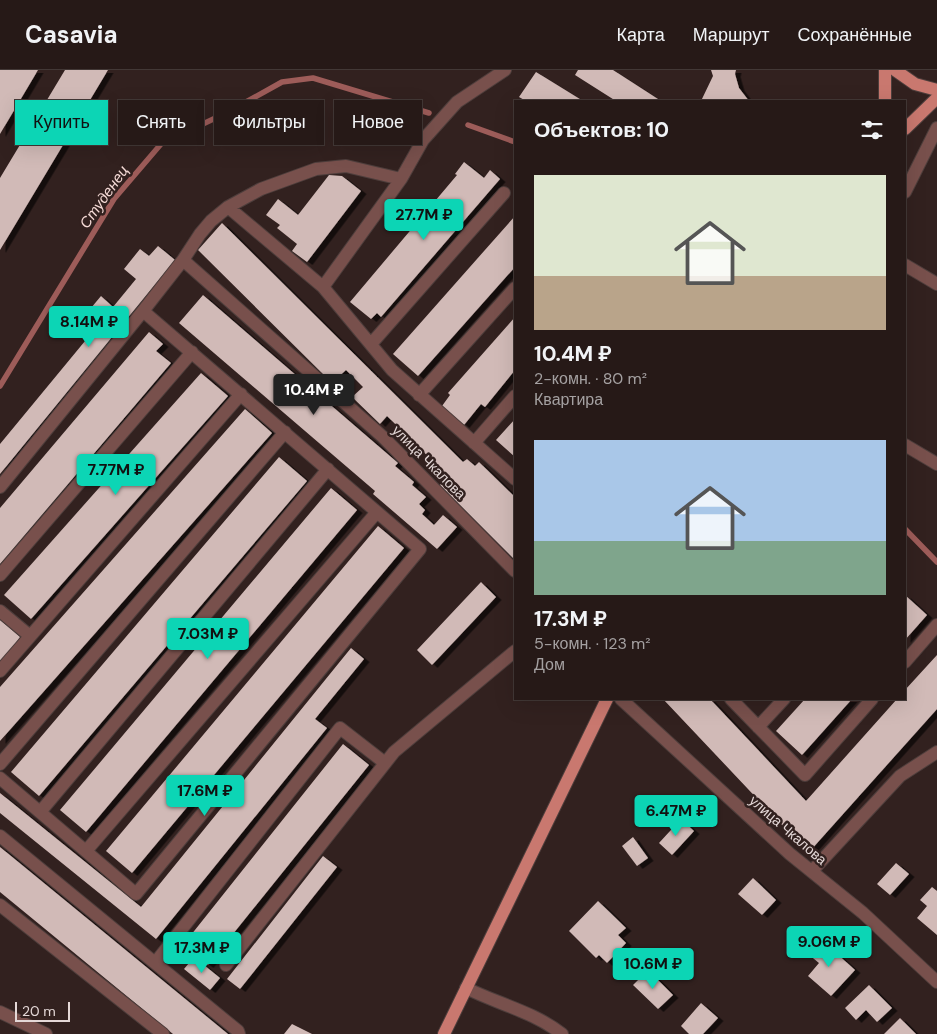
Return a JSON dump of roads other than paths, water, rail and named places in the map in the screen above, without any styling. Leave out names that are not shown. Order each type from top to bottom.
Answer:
[{"type":"main road","points":[[885,70],[885,100]]},
{"type":"main road","points":[[895,70],[915,84],[937,90]]},
{"type":"main road","points":[[906,128],[937,98]]},
{"type":"main road","points":[[444,1034],[608,700]]},
{"type":"street","points":[[323,287],[401,180],[423,140],[457,102],[505,70]]},
{"type":"street","points":[[906,190],[937,128]]},
{"type":"street","points":[[0,487],[143,311],[211,221],[228,207],[261,189],[316,169],[346,166],[401,180]]},
{"type":"street","points":[[371,344],[504,193]]},
{"type":"street","points":[[228,207],[323,287],[392,370],[514,478]]},
{"type":"street","name":"улица Чкалова","points":[[183,260],[383,437],[514,570]]},
{"type":"street","points":[[906,266],[937,284]]},
{"type":"street","points":[[419,395],[514,289]]},
{"type":"street","points":[[0,778],[136,894],[420,549],[143,311]]},
{"type":"street","points":[[0,575],[192,352]]},
{"type":"street","points":[[0,671],[241,394]]},
{"type":"street","points":[[474,443],[514,397]]},
{"type":"street","points":[[0,764],[285,432]]},
{"type":"street","points":[[906,446],[937,464]]},
{"type":"street","points":[[41,811],[328,469]]},
{"type":"street","points":[[86,851],[378,512]]},
{"type":"street","points":[[0,610],[30,636]]},
{"type":"street","points":[[906,661],[937,625]]},
{"type":"street","points":[[226,965],[394,752],[514,652]]},
{"type":"street","name":"улица Чкалова","points":[[622,700],[790,854],[863,914],[937,982]]},
{"type":"street","points":[[732,700],[805,775],[871,700]]},
{"type":"street","points":[[758,727],[783,700]]},
{"type":"street","points":[[156,963],[340,728],[385,763]]},
{"type":"street","points":[[812,871],[900,776],[937,752]]},
{"type":"street","points":[[0,836],[156,963],[238,1031],[239,1034]]},
{"type":"street","points":[[0,905],[163,1034]]},
{"type":"street","points":[[466,988],[494,1002],[546,1021],[562,1034]]},
{"type":"street","points":[[0,1012],[46,1034]]},
{"type":"waterway","name":"Студенец","points":[[0,386],[114,199],[161,144],[228,112],[282,82],[313,78],[429,113]]},
{"type":"waterway","name":"Студенец","points":[[468,125],[514,142]]},
{"type":"waterway","name":"Студенец","points":[[906,530],[937,562]]}]
